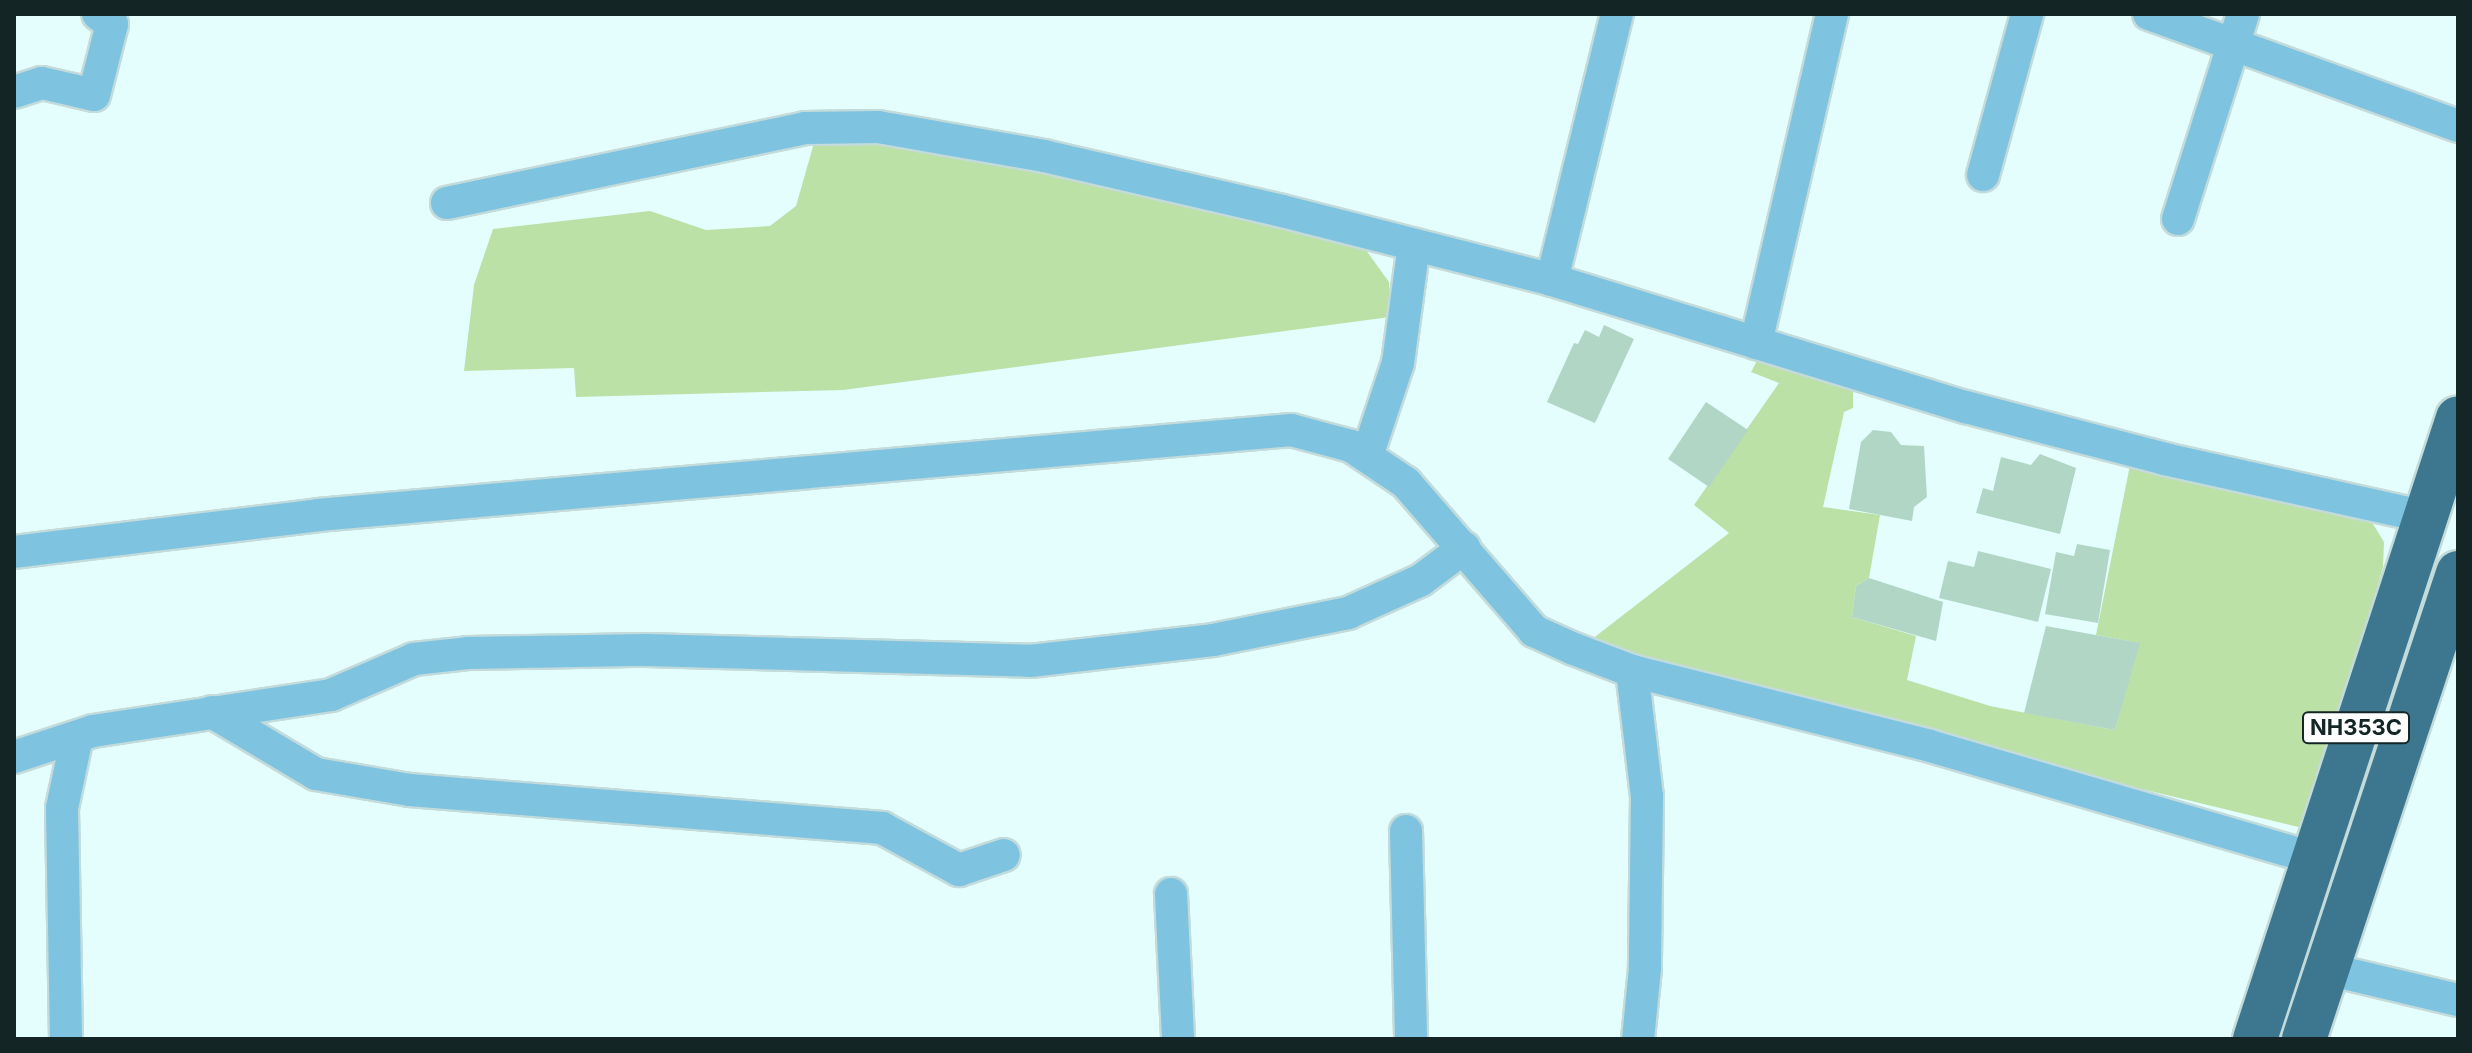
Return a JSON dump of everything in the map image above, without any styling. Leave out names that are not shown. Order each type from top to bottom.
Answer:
[{"type":"highway","name":"NH353C","points":[[2255,1039],[2458,418]]},
{"type":"highway","name":"NH353C","points":[[2304,1039],[2458,573]]},
{"type":"street","points":[[14,92],[42,83],[94,95],[112,24],[98,14]]},
{"type":"street","points":[[1552,280],[1617,14]]},
{"type":"street","points":[[1756,343],[1832,14]]},
{"type":"street","points":[[1983,175],[2027,14]]},
{"type":"street","points":[[2149,14],[2238,28],[2458,126]]},
{"type":"street","points":[[2178,219],[2238,28]]},
{"type":"street","points":[[447,203],[805,128],[878,127],[1044,156],[1414,245],[1552,280],[1756,343],[2165,459],[2426,517]]},
{"type":"street","points":[[1367,456],[1398,363],[1414,245]]},
{"type":"street","points":[[14,552],[318,515],[1222,432],[1291,430],[1351,446],[1406,483],[1534,631],[1632,671],[1930,746],[2314,858]]},
{"type":"street","points":[[14,757],[77,737],[212,712],[331,695],[414,659],[468,653],[647,650],[1030,661],[1213,640],[1348,613],[1421,580],[1464,548]]},
{"type":"street","points":[[1632,671],[1647,796],[1645,968],[1638,1039]]},
{"type":"street","points":[[212,712],[316,774],[410,790],[882,828],[959,870],[1004,855]]},
{"type":"street","points":[[66,1039],[62,808],[77,737]]},
{"type":"street","points":[[1406,831],[1411,1039]]},
{"type":"street","points":[[1171,894],[1178,1039]]},
{"type":"street","points":[[2327,969],[2458,1000]]},
{"type":"green space","points":[[814,143],[879,143],[1024,165],[1363,246],[1389,282],[1390,317],[843,390],[576,397],[574,368],[464,371],[474,285],[493,229],[650,211],[706,230],[770,226],[796,206]]},
{"type":"green space","points":[[1758,359],[1853,387],[1853,408],[1844,412],[1823,507],[1880,515],[1869,578],[1856,586],[1852,617],[1916,636],[1907,680],[1990,706],[2115,730],[2139,643],[2096,635],[2130,465],[2365,511],[2384,542],[2383,567],[2307,829],[2047,766],[1587,643],[1729,533],[1694,505],[1779,383],[1751,372]]},
{"type":"building","points":[[1604,325],[1634,339],[1595,423],[1547,402],[1574,343],[1578,344],[1585,330],[1599,337]]},
{"type":"building","points":[[1706,402],[1748,430],[1709,487],[1668,459]]},
{"type":"building","points":[[1873,430],[1891,432],[1901,445],[1924,446],[1927,497],[1914,507],[1912,521],[1849,509],[1861,442]]},
{"type":"building","points":[[2040,454],[2076,468],[2060,534],[1976,513],[1983,488],[1993,491],[2001,457],[2031,465]]},
{"type":"building","points":[[2077,544],[2110,550],[2098,623],[2045,614],[2056,552],[2074,556]]},
{"type":"building","points":[[1978,551],[2051,569],[2038,622],[1939,598],[1948,561],[1974,567]]},
{"type":"building","points":[[1869,578],[1943,602],[1936,641],[1852,617],[1856,586]]},
{"type":"building","points":[[2046,626],[2140,643],[2115,730],[2024,713]]}]
